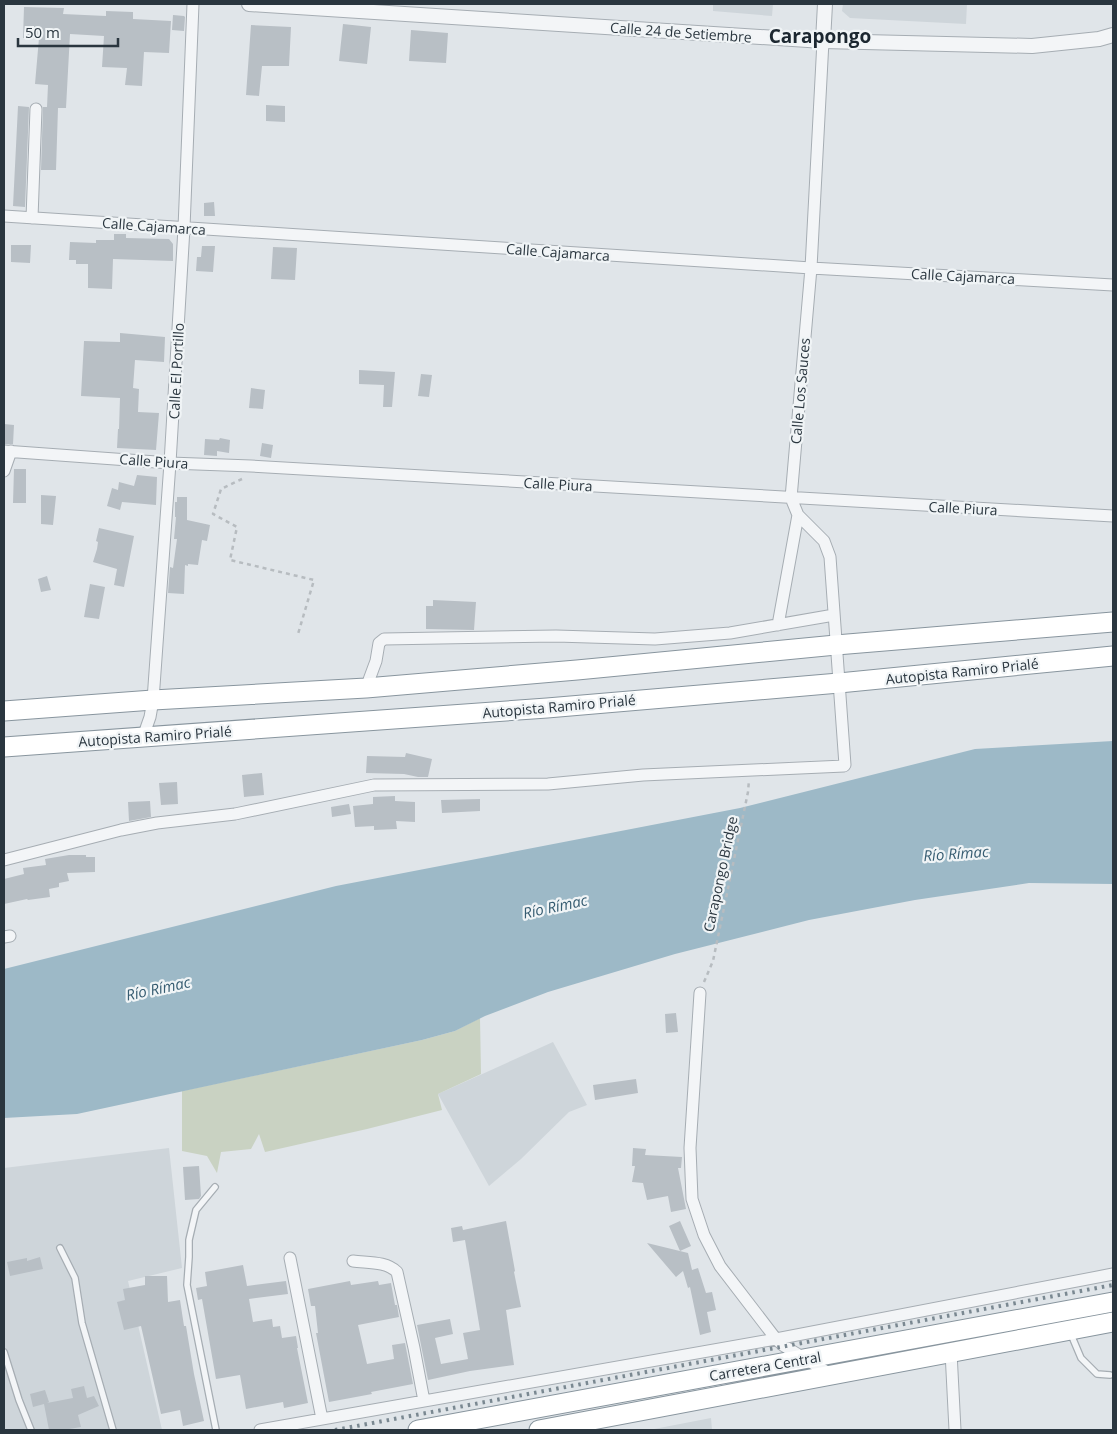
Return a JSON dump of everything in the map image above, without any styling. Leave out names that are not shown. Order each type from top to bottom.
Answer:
[{"type":"highway","points":[[4,711],[153,700],[366,688],[1113,622]]},
{"type":"highway","name":"Autopista Ramiro Prialé","points":[[4,748],[547,708],[839,684],[1113,656]]},
{"type":"highway","name":"Carretera Central","points":[[418,1430],[1113,1302]]},
{"type":"highway","name":"Carretera Central","points":[[539,1430],[1113,1322]]},
{"type":"street","name":"Calle El Portillo","points":[[143,737],[150,717],[153,700],[170,463],[184,228],[193,4]]},
{"type":"street","name":"Calle 24 de Setiembre","points":[[249,4],[823,41],[1032,46],[1099,39],[1113,35]]},
{"type":"street","name":"Calle Los Sauces","points":[[4,860],[121,830],[157,823],[235,814],[374,785],[548,784],[643,775],[842,767],[845,765],[830,557],[824,541],[798,515],[791,498],[811,268],[825,4]]},
{"type":"street","points":[[32,218],[36,109]]},
{"type":"street","name":"Calle Cajamarca","points":[[4,216],[811,268],[1113,285]]},
{"type":"street","points":[[4,471],[7,451]]},
{"type":"street","name":"Calle Piura","points":[[7,451],[170,463],[251,466],[1113,516]]},
{"type":"street","points":[[778,625],[798,515]]},
{"type":"street","points":[[366,688],[376,661],[379,643],[384,639],[556,636],[655,639],[730,633],[834,615]]},
{"type":"street","points":[[700,993],[690,1148],[692,1199],[704,1235],[720,1266],[776,1339],[784,1346],[833,1375]]},
{"type":"street","points":[[290,1258],[322,1419]]},
{"type":"street","points":[[353,1261],[383,1264],[392,1267],[397,1272],[424,1401]]},
{"type":"street","points":[[260,1430],[776,1339],[1113,1274]]},
{"type":"street","points":[[951,1352],[956,1430]]},
{"type":"lane","points":[[215,1187],[196,1210],[189,1240],[187,1285],[216,1430]]},
{"type":"lane","points":[[60,1248],[75,1278],[82,1323],[113,1430]]},
{"type":"lane","points":[[1069,1330],[1082,1358],[1097,1374],[1110,1375]]},
{"type":"lane","points":[[4,1352],[19,1400],[31,1430]]},
{"type":"path","points":[[251,466],[246,477],[221,489],[213,514],[237,528],[230,560],[314,580],[298,634]]},
{"type":"path","name":"Carapongo Bridge","points":[[700,993],[713,961],[748,792]]},
{"type":"shaded area","points":[[713,4],[773,4],[772,16],[713,11]]},
{"type":"shaded area","points":[[843,4],[967,4],[966,24],[850,18],[842,11]]},
{"type":"shaded area","points":[[553,1042],[587,1105],[569,1112],[521,1159],[489,1186],[438,1094]]},
{"type":"shaded area","points":[[169,1148],[182,1268],[128,1281],[162,1430],[4,1430],[4,1168]]},
{"type":"shaded area","points":[[711,1418],[712,1430],[649,1430]]},
{"type":"green space","points":[[480,1018],[481,1074],[438,1094],[442,1110],[265,1152],[259,1134],[251,1149],[221,1152],[217,1173],[207,1156],[182,1151],[182,1091],[422,1040],[455,1031]]},
{"type":"water","name":"Río Rímac","points":[[1113,741],[1113,884],[1029,883],[915,900],[809,920],[675,954],[548,992],[485,1016],[455,1031],[422,1040],[77,1114],[4,1118],[4,969],[336,886],[740,808],[975,749]]},
{"type":"building","points":[[24,7],[64,8],[63,14],[106,16],[106,11],[133,12],[133,19],[171,21],[169,53],[144,52],[142,86],[125,85],[127,68],[102,67],[104,36],[70,34],[66,108],[58,108],[56,170],[41,170],[43,107],[47,107],[48,85],[35,84],[39,38],[23,38]]},
{"type":"building","points":[[173,15],[185,17],[184,31],[172,30]]},
{"type":"building","points":[[343,24],[371,27],[367,64],[339,61]]},
{"type":"building","points":[[251,25],[291,27],[289,66],[262,66],[259,96],[246,95]]},
{"type":"building","points":[[411,30],[448,33],[446,63],[409,61]]},
{"type":"building","points":[[266,105],[285,106],[285,122],[266,121]]},
{"type":"building","points":[[18,106],[29,107],[25,207],[13,206]]},
{"type":"building","points":[[214,202],[215,216],[204,216],[204,203]]},
{"type":"building","points":[[114,234],[126,234],[126,238],[169,239],[173,244],[173,261],[113,259],[112,289],[88,288],[88,264],[76,264],[76,260],[69,260],[70,242],[96,243],[96,240],[114,240]]},
{"type":"building","points":[[11,245],[31,245],[30,263],[11,262]]},
{"type":"building","points":[[202,246],[215,246],[213,272],[196,271],[197,257],[201,257]]},
{"type":"building","points":[[273,247],[297,248],[295,280],[271,279]]},
{"type":"building","points":[[120,333],[165,337],[164,362],[135,360],[133,388],[139,389],[138,412],[159,413],[156,450],[117,448],[120,398],[81,396],[84,341],[120,342]]},
{"type":"building","points":[[359,370],[395,372],[392,407],[383,407],[384,385],[359,384]]},
{"type":"building","points":[[421,374],[432,375],[429,397],[418,396]]},
{"type":"building","points":[[251,388],[265,390],[263,409],[249,408]]},
{"type":"building","points":[[4,424],[14,425],[13,444],[4,444]]},
{"type":"building","points":[[220,438],[230,440],[229,453],[217,451],[217,456],[204,455],[205,439],[219,440]]},
{"type":"building","points":[[262,443],[273,445],[271,458],[260,456]]},
{"type":"building","points":[[14,469],[26,469],[26,503],[13,503]]},
{"type":"building","points":[[137,475],[157,477],[156,505],[122,502],[120,510],[107,506],[112,488],[118,490],[119,482],[134,486]]},
{"type":"building","points":[[41,495],[56,496],[53,525],[41,524]]},
{"type":"building","points":[[177,497],[187,497],[187,520],[210,525],[207,541],[202,540],[198,565],[185,565],[184,594],[168,593],[170,567],[173,568],[177,539],[174,539],[175,502],[177,502]]},
{"type":"building","points":[[99,528],[134,536],[124,587],[114,585],[117,569],[93,562],[97,549],[98,542],[96,541]]},
{"type":"building","points":[[47,576],[51,590],[41,592],[38,579]]},
{"type":"building","points":[[90,584],[105,587],[99,619],[84,617]]},
{"type":"building","points":[[433,600],[476,602],[474,630],[426,629],[426,606],[433,606]]},
{"type":"building","points":[[406,753],[432,759],[428,777],[366,773],[367,756],[405,757]]},
{"type":"building","points":[[262,773],[264,795],[244,797],[242,775]]},
{"type":"building","points":[[177,782],[178,804],[161,805],[159,783]]},
{"type":"building","points":[[395,796],[395,801],[415,802],[415,822],[396,821],[397,829],[374,830],[374,826],[355,827],[353,806],[373,804],[373,797]]},
{"type":"building","points":[[480,799],[480,811],[442,813],[441,800]]},
{"type":"building","points":[[150,801],[151,817],[129,821],[128,802]]},
{"type":"building","points":[[349,804],[351,814],[332,817],[331,807]]},
{"type":"building","points":[[69,855],[95,857],[95,872],[67,873],[69,881],[59,883],[59,887],[49,889],[50,897],[4,904],[4,879],[24,874],[23,868],[46,865],[45,859]]},
{"type":"building","points":[[676,1013],[678,1032],[666,1033],[665,1014]]},
{"type":"building","points":[[636,1079],[638,1093],[595,1100],[593,1085]]},
{"type":"building","points":[[633,1148],[646,1149],[645,1155],[682,1157],[681,1168],[678,1168],[686,1209],[671,1212],[668,1196],[647,1200],[643,1183],[632,1182],[635,1166],[632,1166]]},
{"type":"building","points":[[199,1166],[201,1196],[199,1199],[185,1200],[183,1167]]},
{"type":"building","points":[[506,1221],[521,1307],[506,1310],[514,1365],[470,1371],[428,1380],[417,1325],[450,1319],[453,1334],[435,1338],[441,1364],[468,1359],[463,1333],[480,1330],[465,1240],[453,1242],[451,1228],[462,1226],[463,1230]]},
{"type":"building","points":[[680,1221],[691,1246],[680,1251],[669,1226]]},
{"type":"building","points":[[647,1243],[688,1253],[692,1270],[698,1268],[706,1293],[712,1292],[716,1310],[707,1312],[711,1332],[700,1335],[690,1287],[688,1288],[683,1271],[676,1277]]},
{"type":"building","points":[[40,1257],[43,1269],[10,1276],[7,1262],[27,1258],[27,1261]]},
{"type":"building","points":[[243,1265],[247,1286],[286,1281],[288,1294],[249,1299],[253,1322],[272,1319],[273,1327],[280,1326],[282,1338],[296,1336],[308,1403],[284,1408],[283,1402],[246,1409],[240,1375],[216,1379],[202,1299],[198,1300],[196,1288],[207,1286],[205,1272]]},
{"type":"building","points":[[145,1276],[167,1276],[168,1302],[180,1300],[204,1421],[183,1426],[180,1410],[161,1414],[141,1326],[124,1330],[117,1302],[125,1300],[123,1289],[145,1285]]},
{"type":"building","points":[[350,1281],[351,1285],[378,1281],[379,1285],[391,1283],[399,1317],[358,1325],[367,1364],[394,1359],[392,1345],[405,1343],[413,1384],[329,1402],[316,1333],[318,1333],[315,1306],[311,1306],[308,1289]]},
{"type":"building","points":[[84,1386],[87,1398],[94,1396],[99,1406],[78,1415],[81,1427],[49,1430],[44,1404],[33,1407],[30,1394],[45,1390],[49,1402],[47,1403],[73,1398],[71,1389]]},
{"type":"railway","points":[[335,1430],[1113,1285]]},
{"type":"district","name":"Carapongo","points":[[820,36]]}]
